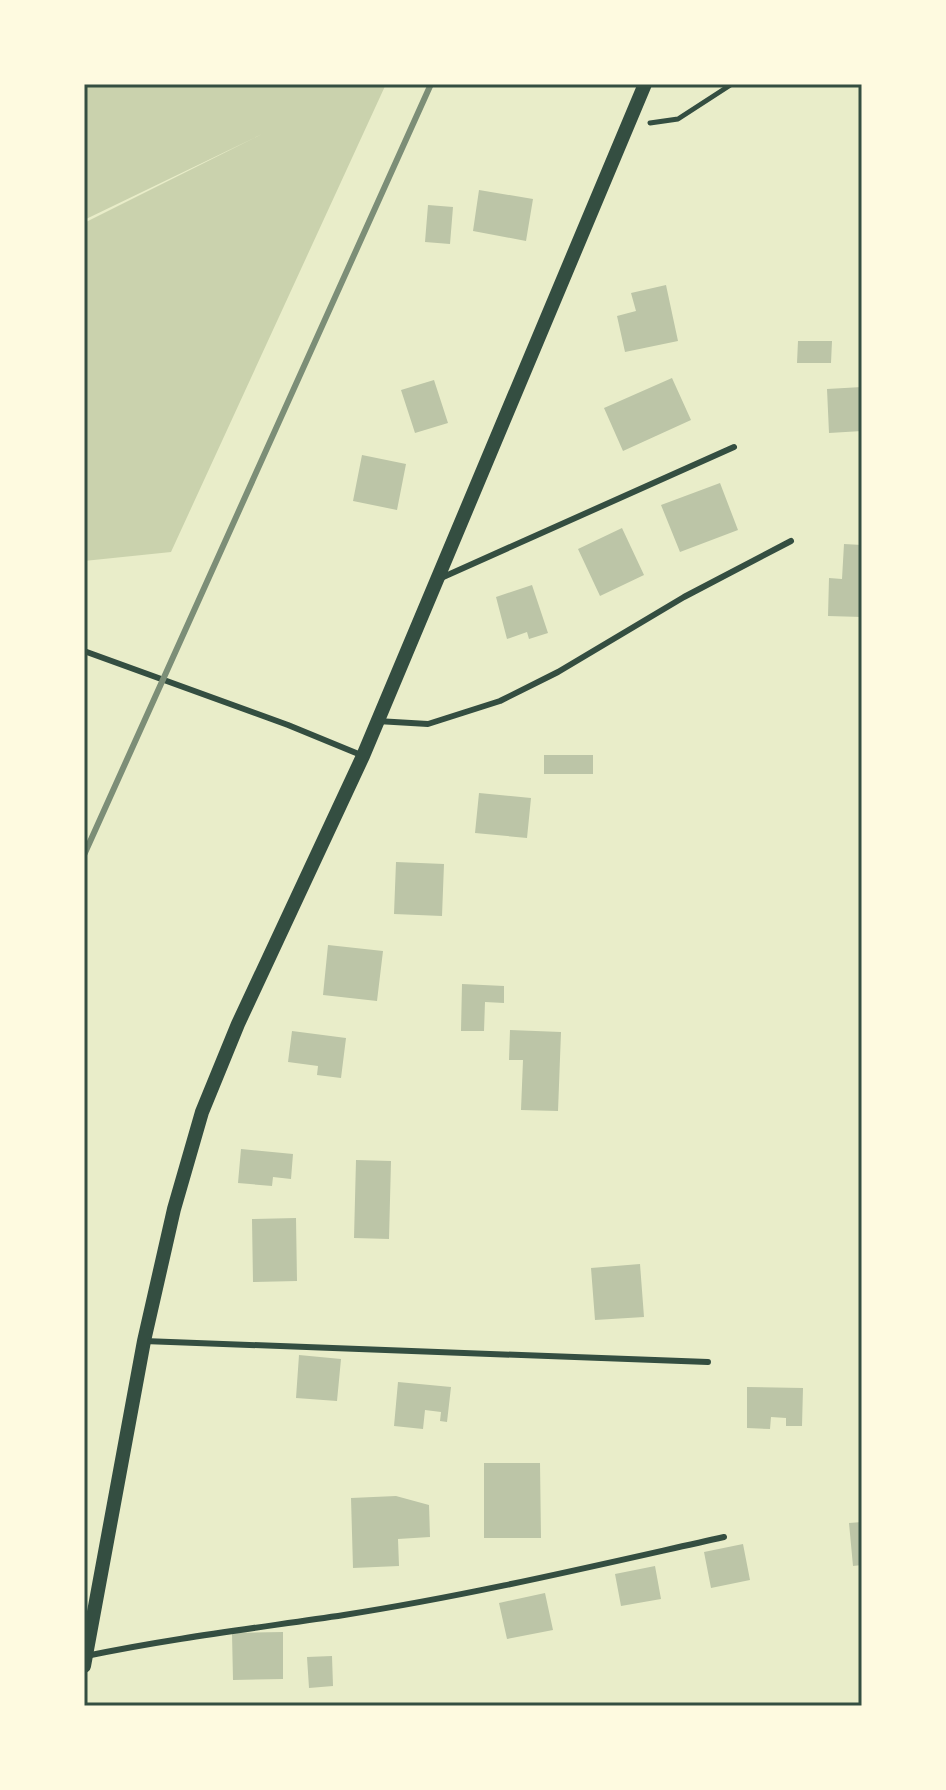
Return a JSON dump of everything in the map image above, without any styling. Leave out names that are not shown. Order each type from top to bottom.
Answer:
[{"type":"street","points":[[85,1661],[144,1341],[174,1209],[202,1112],[238,1024],[363,756],[433,582],[645,84]]},
{"type":"lane","points":[[433,582],[734,447]]},
{"type":"lane","points":[[377,721],[428,724],[500,701],[558,672],[645,618],[791,541]]},
{"type":"lane","points":[[84,651],[288,725],[363,756]]},
{"type":"lane","points":[[144,1341],[708,1362]]},
{"type":"lane","points":[[85,1661],[174,1638],[343,1615],[470,1592],[724,1537]]},
{"type":"path","points":[[625,127],[678,119],[732,84]]},
{"type":"green space","points":[[84,84],[386,84],[171,552],[84,561],[84,223],[262,134],[84,220]]},
{"type":"building","points":[[479,190],[533,199],[526,241],[473,231]]},
{"type":"building","points":[[428,205],[453,207],[450,244],[425,242]]},
{"type":"building","points":[[666,285],[678,341],[625,352],[617,316],[636,311],[631,293]]},
{"type":"building","points":[[798,341],[832,341],[831,363],[797,363]]},
{"type":"building","points":[[672,378],[691,420],[623,451],[604,408]]},
{"type":"building","points":[[434,380],[448,423],[415,433],[401,390]]},
{"type":"building","points":[[862,387],[862,431],[829,433],[827,389]]},
{"type":"building","points":[[362,455],[406,464],[397,510],[353,501]]},
{"type":"building","points":[[720,483],[738,530],[680,552],[661,505]]},
{"type":"building","points":[[622,528],[644,575],[600,596],[578,549]]},
{"type":"building","points":[[844,544],[862,545],[862,617],[828,616],[829,578],[842,579]]},
{"type":"building","points":[[532,585],[548,633],[529,639],[527,632],[507,639],[496,597]]},
{"type":"building","points":[[544,755],[593,755],[593,774],[544,774]]},
{"type":"building","points":[[479,793],[531,798],[527,838],[475,833]]},
{"type":"building","points":[[396,862],[444,864],[442,916],[394,914]]},
{"type":"building","points":[[328,945],[383,951],[377,1001],[323,995]]},
{"type":"building","points":[[462,984],[504,986],[504,1003],[485,1002],[484,1031],[461,1031]]},
{"type":"building","points":[[510,1030],[561,1032],[558,1111],[521,1110],[523,1060],[509,1060]]},
{"type":"building","points":[[292,1031],[346,1038],[341,1078],[317,1075],[318,1066],[288,1062]]},
{"type":"building","points":[[241,1149],[293,1154],[291,1179],[273,1177],[272,1186],[238,1183]]},
{"type":"building","points":[[356,1160],[391,1161],[389,1239],[354,1238]]},
{"type":"building","points":[[296,1218],[297,1281],[253,1282],[252,1219]]},
{"type":"building","points":[[640,1264],[644,1317],[595,1320],[591,1268]]},
{"type":"building","points":[[299,1355],[341,1359],[337,1401],[296,1398]]},
{"type":"building","points":[[398,1382],[451,1387],[447,1422],[440,1421],[441,1412],[425,1410],[423,1429],[394,1426]]},
{"type":"building","points":[[747,1387],[803,1388],[802,1426],[786,1426],[786,1418],[771,1417],[770,1429],[747,1428]]},
{"type":"building","points":[[484,1463],[540,1463],[541,1538],[484,1538]]},
{"type":"building","points":[[396,1496],[429,1505],[430,1537],[398,1539],[399,1566],[353,1568],[351,1498]]},
{"type":"building","points":[[862,1522],[862,1565],[853,1566],[849,1523]]},
{"type":"building","points":[[743,1544],[750,1580],[711,1588],[704,1552]]},
{"type":"building","points":[[655,1566],[661,1599],[621,1606],[615,1574]]},
{"type":"building","points":[[545,1593],[553,1630],[507,1639],[499,1603]]},
{"type":"building","points":[[283,1632],[283,1679],[233,1680],[232,1633]]},
{"type":"building","points":[[332,1656],[333,1686],[309,1688],[307,1657]]},
{"type":"railway","points":[[84,855],[431,84]]}]
